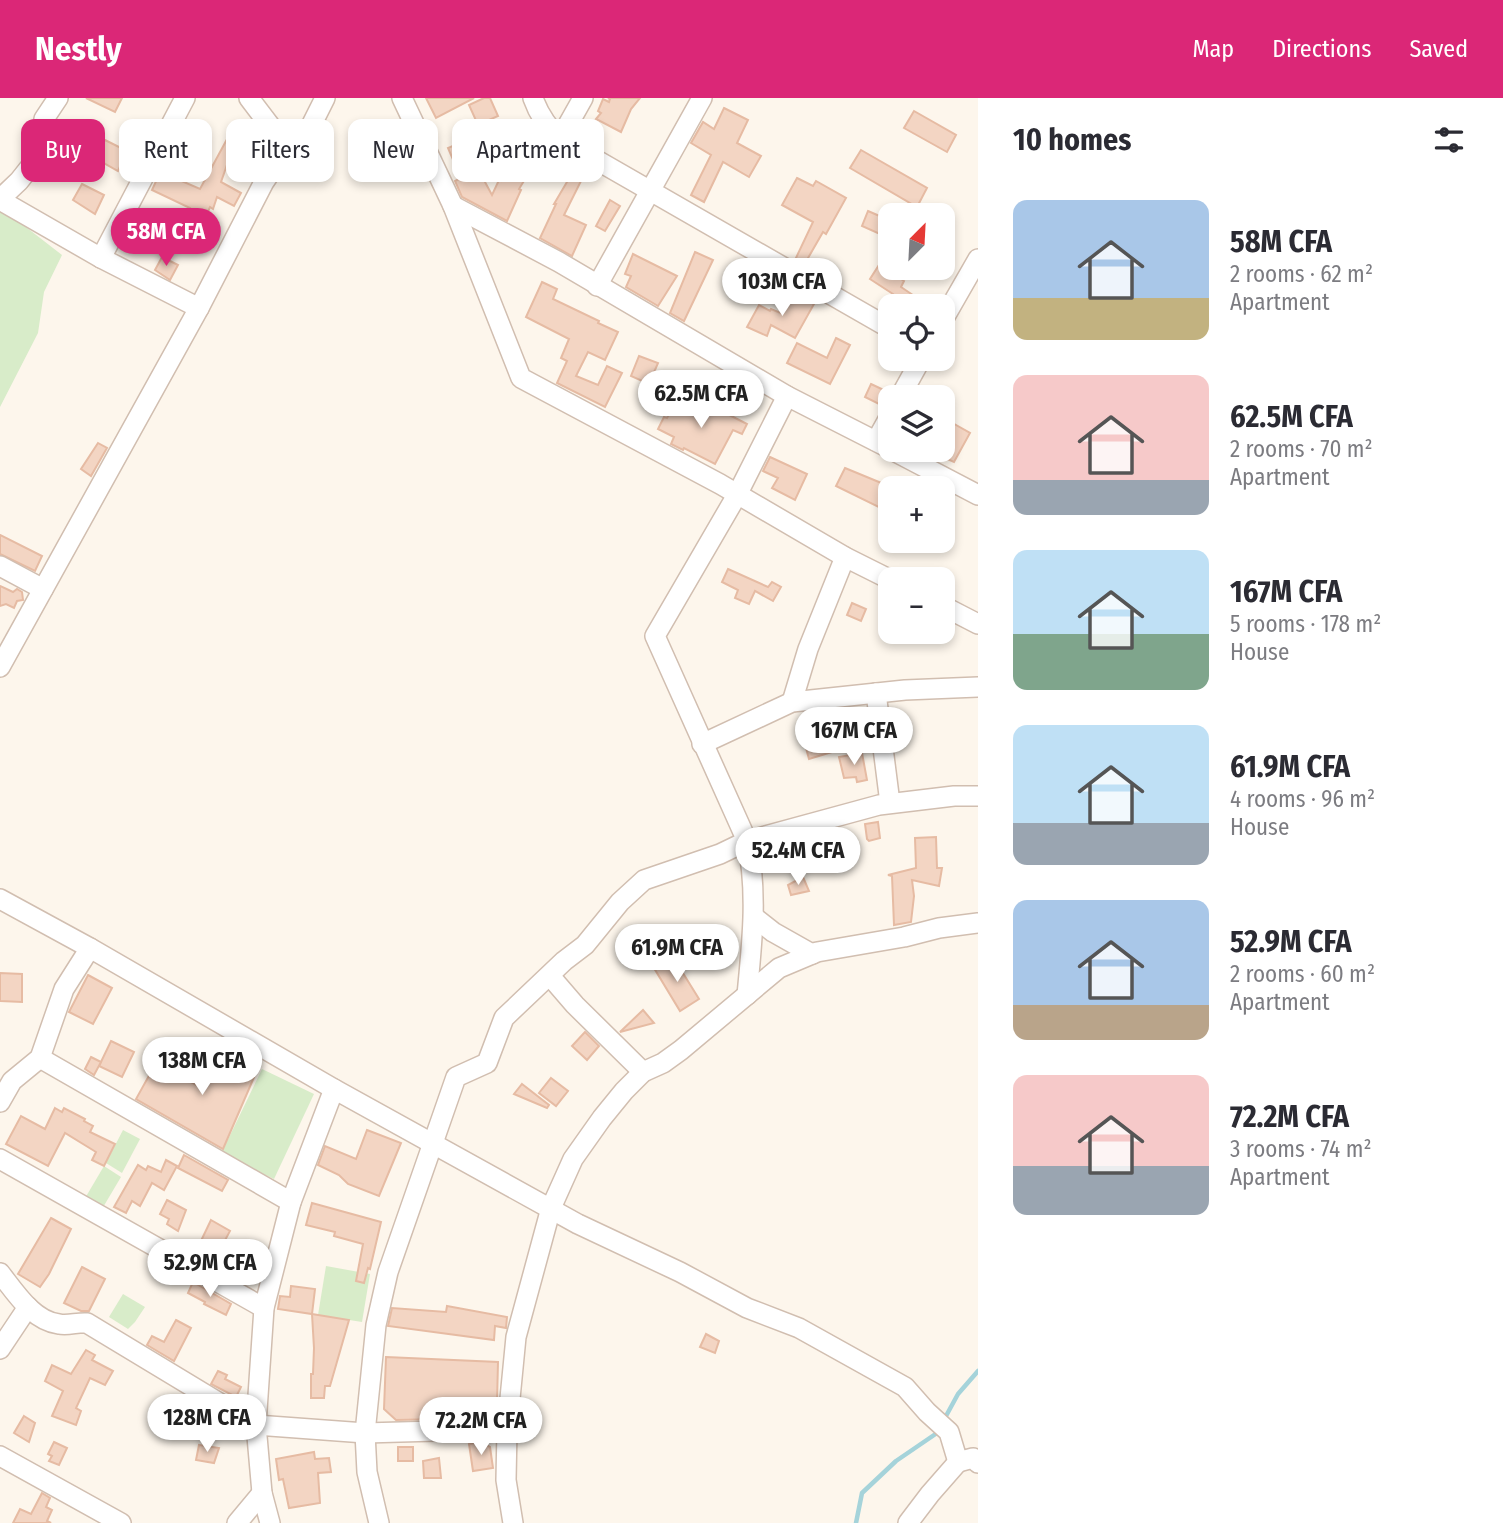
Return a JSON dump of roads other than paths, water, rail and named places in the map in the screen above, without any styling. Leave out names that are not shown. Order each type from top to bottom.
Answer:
[{"type":"street","points":[[58,98],[44,118],[38,157],[0,200],[101,258],[199,308]]},
{"type":"street","points":[[101,258],[185,98]]},
{"type":"street","points":[[249,98],[265,119]]},
{"type":"street","points":[[314,119],[325,98]]},
{"type":"street","points":[[402,98],[453,206],[521,378],[878,573]]},
{"type":"street","points":[[533,98],[543,119]]},
{"type":"street","points":[[571,119],[583,98]]},
{"type":"street","points":[[597,286],[702,98]]},
{"type":"street","points":[[604,165],[878,322]]},
{"type":"street","points":[[0,667],[199,308],[264,182]]},
{"type":"street","points":[[453,206],[559,262],[787,396],[878,443]]},
{"type":"street","points":[[955,299],[978,259]]},
{"type":"street","points":[[747,995],[754,917],[752,863],[747,841],[655,636],[737,495],[787,396]]},
{"type":"street","points":[[916,462],[978,493]]},
{"type":"street","points":[[792,702],[808,649],[845,556]]},
{"type":"street","points":[[0,566],[43,589]]},
{"type":"street","points":[[955,612],[978,624]]},
{"type":"street","points":[[702,744],[792,702],[876,693],[978,687]]},
{"type":"street","points":[[876,693],[890,803]]},
{"type":"street","points":[[379,1523],[367,1472],[365,1433],[376,1325],[388,1272],[456,1077],[487,1063],[504,1017],[585,945],[620,902],[645,880],[720,854],[747,841],[879,805],[954,796],[978,796]]},
{"type":"street","points":[[0,899],[578,1224],[680,1272],[747,1308],[799,1328],[905,1387],[948,1432],[968,1463],[930,1494],[908,1523]]},
{"type":"street","points":[[754,917],[773,932],[812,954]]},
{"type":"street","points":[[513,1523],[506,1480],[507,1429],[516,1337],[551,1208],[573,1160],[624,1091],[643,1072],[663,1063],[681,1050],[779,968],[812,954],[939,928],[978,923]]},
{"type":"street","points":[[0,1102],[12,1081],[40,1058],[64,989],[90,948]]},
{"type":"street","points":[[550,976],[575,1006],[643,1072]]},
{"type":"street","points":[[40,1058],[291,1202]]},
{"type":"street","points":[[270,1523],[262,1493],[256,1425],[264,1308],[291,1202],[334,1089]]},
{"type":"street","points":[[0,1159],[264,1308]]},
{"type":"street","points":[[0,1273],[28,1307],[47,1321],[59,1325],[87,1323],[256,1425],[365,1433],[507,1429]]},
{"type":"street","points":[[0,1349],[28,1307]]},
{"type":"street","points":[[0,1456],[121,1523]]},
{"type":"street","points":[[237,1523],[262,1493]]},
{"type":"waterway","points":[[946,1416],[958,1394],[978,1371]]},
{"type":"waterway","points":[[856,1523],[862,1493],[896,1461],[937,1433]]}]
